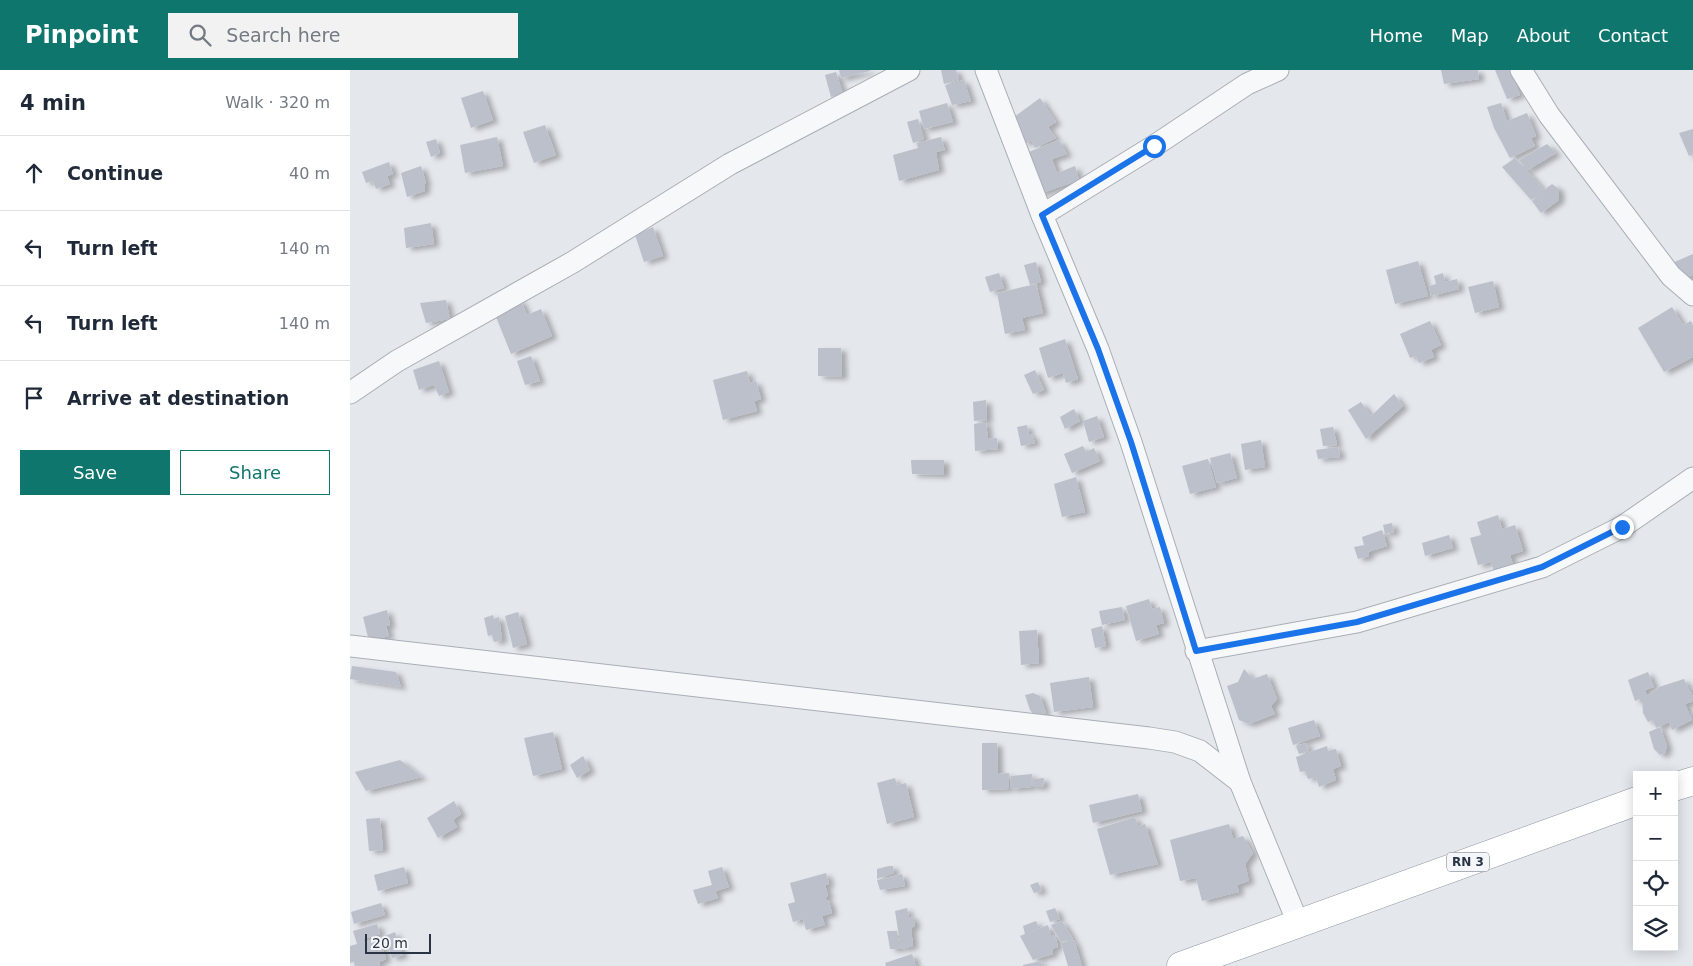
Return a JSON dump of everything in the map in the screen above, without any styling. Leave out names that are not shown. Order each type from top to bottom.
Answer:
[{"type":"highway","points":[[1678,786],[1693,780]]},
{"type":"highway","name":"RN 3","points":[[1181,966],[1633,802]]},
{"type":"street","points":[[350,393],[397,361],[573,262],[730,164],[909,70]]},
{"type":"street","points":[[986,70],[1042,215],[1101,358],[1131,442],[1196,651],[1240,782],[1298,923]]},
{"type":"street","points":[[1042,215],[1154,146],[1247,84],[1278,70]]},
{"type":"street","points":[[1521,70],[1549,115],[1671,276],[1693,295]]},
{"type":"street","points":[[1196,651],[1357,622],[1542,567],[1622,527],[1693,478]]},
{"type":"street","points":[[350,646],[1167,741],[1200,751],[1240,782]]},
{"type":"building","points":[[839,70],[870,70],[870,71],[841,78]]},
{"type":"building","points":[[941,70],[956,70],[959,80],[944,84]]},
{"type":"building","points":[[1441,70],[1478,70],[1479,79],[1444,84]]},
{"type":"building","points":[[1495,70],[1510,70],[1520,95],[1507,99]]},
{"type":"building","points":[[836,72],[843,94],[831,97],[825,75]]},
{"type":"building","points":[[964,80],[971,101],[952,105],[945,85]]},
{"type":"building","points":[[483,91],[493,120],[471,128],[461,98]]},
{"type":"building","points":[[1040,98],[1056,122],[1048,127],[1056,138],[1035,148],[1031,140],[1025,144],[1010,120]]},
{"type":"building","points":[[947,103],[953,122],[924,129],[919,111]]},
{"type":"building","points":[[1501,103],[1507,121],[1527,113],[1536,136],[1531,138],[1535,146],[1510,158],[1494,128],[1487,107]]},
{"type":"building","points":[[918,119],[924,139],[913,143],[907,122]]},
{"type":"building","points":[[545,125],[556,155],[534,163],[523,132]]},
{"type":"building","points":[[1693,129],[1693,154],[1689,156],[1679,133]]},
{"type":"building","points":[[497,137],[503,166],[465,173],[460,145]]},
{"type":"building","points":[[941,137],[945,150],[936,152],[939,170],[899,181],[893,155],[918,148],[917,143]]},
{"type":"building","points":[[436,139],[440,153],[431,157],[426,142]]},
{"type":"building","points":[[1059,140],[1067,154],[1052,159],[1057,173],[1075,166],[1079,180],[1039,194],[1026,153]]},
{"type":"building","points":[[1547,144],[1556,153],[1528,170],[1519,160]]},
{"type":"building","points":[[1515,158],[1544,190],[1552,184],[1559,189],[1559,200],[1541,213],[1532,201],[1541,193],[1531,200],[1502,167]]},
{"type":"building","points":[[389,162],[393,174],[387,176],[390,184],[376,189],[373,181],[366,183],[362,172]]},
{"type":"building","points":[[421,166],[426,183],[424,184],[425,191],[407,197],[401,173]]},
{"type":"building","points":[[431,223],[434,244],[406,248],[404,228]]},
{"type":"building","points":[[653,227],[663,256],[644,262],[635,235]]},
{"type":"building","points":[[1693,254],[1693,275],[1683,279],[1670,264]]},
{"type":"building","points":[[1418,261],[1428,296],[1395,304],[1386,270]]},
{"type":"building","points":[[1036,262],[1041,282],[1030,285],[1024,265]]},
{"type":"building","points":[[999,273],[1004,288],[990,292],[985,277]]},
{"type":"building","points":[[1443,273],[1445,282],[1457,279],[1459,289],[1431,296],[1429,286],[1436,284],[1434,276]]},
{"type":"building","points":[[1493,281],[1499,307],[1475,313],[1468,287]]},
{"type":"building","points":[[1036,284],[1043,313],[1022,318],[1025,330],[1005,334],[997,293]]},
{"type":"building","points":[[520,299],[527,315],[541,309],[552,336],[511,354],[494,312]]},
{"type":"building","points":[[446,300],[450,319],[426,323],[420,303]]},
{"type":"building","points":[[1672,307],[1683,325],[1691,321],[1693,325],[1693,357],[1664,372],[1638,328]]},
{"type":"building","points":[[1430,321],[1441,345],[1431,350],[1434,357],[1419,363],[1416,356],[1410,358],[1400,334]]},
{"type":"building","points":[[1065,339],[1078,379],[1066,383],[1063,373],[1048,378],[1039,348]]},
{"type":"building","points":[[818,348],[841,348],[842,377],[818,376]]},
{"type":"building","points":[[531,356],[540,381],[525,385],[517,361]]},
{"type":"building","points":[[439,361],[449,392],[439,396],[434,385],[419,390],[413,370]]},
{"type":"building","points":[[1035,370],[1044,390],[1033,394],[1024,375]]},
{"type":"building","points":[[747,371],[750,383],[756,381],[761,399],[754,401],[757,411],[723,420],[713,380]]},
{"type":"building","points":[[1394,394],[1403,406],[1366,439],[1348,410],[1361,402],[1371,416]]},
{"type":"building","points":[[986,400],[987,420],[974,421],[973,402]]},
{"type":"building","points":[[1074,409],[1080,421],[1065,429],[1060,417]]},
{"type":"building","points":[[1097,416],[1104,437],[1089,442],[1083,421]]},
{"type":"building","points":[[986,422],[988,439],[997,438],[998,449],[975,451],[974,424]]},
{"type":"building","points":[[1027,425],[1029,435],[1032,434],[1035,443],[1021,446],[1017,427]]},
{"type":"building","points":[[1333,427],[1337,445],[1323,446],[1320,429]]},
{"type":"building","points":[[1261,440],[1265,467],[1245,470],[1241,444]]},
{"type":"building","points":[[1083,446],[1086,452],[1094,448],[1100,461],[1072,473],[1064,454]]},
{"type":"building","points":[[1338,447],[1340,457],[1318,459],[1316,450]]},
{"type":"building","points":[[1230,453],[1237,478],[1217,483],[1210,458]]},
{"type":"building","points":[[1208,459],[1216,487],[1190,494],[1182,466]]},
{"type":"building","points":[[911,460],[944,460],[944,475],[912,474]]},
{"type":"building","points":[[1076,477],[1085,512],[1062,517],[1054,484]]},
{"type":"building","points":[[1498,515],[1502,529],[1515,525],[1523,551],[1510,555],[1513,565],[1494,571],[1491,562],[1478,565],[1470,538],[1481,535],[1477,522]]},
{"type":"building","points":[[1392,523],[1394,532],[1385,534],[1383,525]]},
{"type":"building","points":[[1382,530],[1387,546],[1368,552],[1369,556],[1358,559],[1354,547],[1364,545],[1362,537]]},
{"type":"building","points":[[1449,535],[1453,548],[1425,556],[1422,543]]},
{"type":"building","points":[[1149,599],[1152,609],[1160,607],[1164,623],[1156,625],[1159,634],[1136,641],[1126,606]]},
{"type":"building","points":[[1122,607],[1125,620],[1102,625],[1099,611]]},
{"type":"building","points":[[387,610],[390,625],[386,626],[389,636],[369,641],[363,617]]},
{"type":"building","points":[[518,612],[527,644],[513,648],[505,616]]},
{"type":"building","points":[[493,615],[494,619],[499,617],[502,640],[494,642],[492,635],[488,636],[484,618]]},
{"type":"building","points":[[1102,626],[1106,646],[1095,648],[1091,629]]},
{"type":"building","points":[[1037,630],[1039,663],[1021,665],[1019,631]]},
{"type":"building","points":[[352,666],[396,672],[401,687],[350,679]]},
{"type":"building","points":[[1244,669],[1253,679],[1267,674],[1277,699],[1271,706],[1275,714],[1249,724],[1239,720],[1227,686],[1238,682]]},
{"type":"building","points":[[1648,672],[1654,687],[1645,690],[1647,696],[1635,701],[1628,680]]},
{"type":"building","points":[[1089,677],[1093,707],[1054,712],[1050,683]]},
{"type":"building","points":[[1684,679],[1693,697],[1693,701],[1685,704],[1692,720],[1672,730],[1669,722],[1656,728],[1653,720],[1648,722],[1643,713],[1642,700],[1659,687]]},
{"type":"building","points":[[1033,693],[1040,696],[1046,713],[1034,715],[1030,710],[1025,695]]},
{"type":"building","points":[[1314,720],[1320,736],[1293,745],[1288,728]]},
{"type":"building","points":[[1660,727],[1667,746],[1665,753],[1660,755],[1654,749],[1649,732]]},
{"type":"building","points":[[553,732],[562,769],[533,776],[524,738]]},
{"type":"building","points":[[982,743],[997,743],[998,774],[1009,773],[1008,789],[982,790]]},
{"type":"building","points":[[1306,743],[1309,751],[1299,754],[1296,746]]},
{"type":"building","points":[[1327,746],[1328,751],[1336,749],[1341,766],[1333,769],[1336,780],[1319,787],[1316,777],[1308,779],[1305,771],[1300,772],[1296,757]]},
{"type":"building","points":[[583,756],[590,770],[577,778],[570,765]]},
{"type":"building","points":[[400,760],[422,777],[366,791],[355,772]]},
{"type":"building","points":[[1032,774],[1031,787],[1010,789],[1011,776]]},
{"type":"building","points":[[895,778],[897,785],[906,783],[914,817],[887,824],[877,783]]},
{"type":"building","points":[[1044,778],[1043,787],[1032,787],[1033,779]]},
{"type":"building","points":[[1138,794],[1142,811],[1093,823],[1089,805]]},
{"type":"building","points":[[454,801],[461,814],[453,820],[457,827],[438,838],[427,818]]},
{"type":"building","points":[[1135,817],[1138,826],[1145,824],[1158,864],[1110,875],[1097,829]]},
{"type":"building","points":[[380,818],[383,850],[369,851],[366,819]]},
{"type":"building","points":[[1229,824],[1233,839],[1243,836],[1253,853],[1245,864],[1249,881],[1237,885],[1239,892],[1202,901],[1196,878],[1180,881],[1170,840]]},
{"type":"building","points":[[893,866],[894,873],[877,879],[877,869]]},
{"type":"building","points":[[404,867],[408,883],[378,891],[374,875]]},
{"type":"building","points":[[722,867],[729,887],[715,891],[718,898],[698,904],[693,890],[712,885],[708,871]]},
{"type":"building","points":[[826,873],[829,884],[825,885],[828,895],[825,899],[829,901],[832,913],[822,916],[825,925],[806,930],[803,919],[793,922],[788,904],[795,902],[790,883]]},
{"type":"building","points":[[902,874],[905,886],[880,890],[877,880]]},
{"type":"building","points":[[1038,882],[1042,891],[1034,893],[1030,885]]},
{"type":"building","points":[[381,903],[385,915],[354,924],[351,912]]},
{"type":"building","points":[[907,908],[909,918],[913,916],[915,926],[911,928],[913,946],[901,949],[895,911]]},
{"type":"building","points":[[1055,908],[1060,919],[1050,922],[1046,911]]},
{"type":"building","points":[[1036,921],[1039,928],[1028,933],[1048,925],[1051,935],[1055,935],[1058,947],[1052,949],[1053,954],[1033,960],[1020,936],[1025,934],[1023,926]]},
{"type":"building","points":[[1062,921],[1073,939],[1061,942],[1051,925]]},
{"type":"building","points":[[377,924],[380,934],[363,939],[364,942],[380,937],[386,959],[379,962],[380,966],[355,966],[354,962],[350,963],[350,946],[357,944],[353,931]]},
{"type":"building","points":[[887,931],[897,931],[900,949],[890,949]]},
{"type":"building","points":[[395,932],[403,955],[392,958],[385,936]]},
{"type":"building","points":[[1074,940],[1082,966],[1068,966],[1061,943]]},
{"type":"building","points":[[912,954],[916,966],[886,966],[885,963]]},
{"type":"building","points":[[1041,961],[1042,966],[1023,966],[1023,965]]},
{"type":"route","points":[[1154,146],[1042,215],[1098,349],[1131,442],[1196,651],[1357,622],[1542,567],[1622,527]]}]
